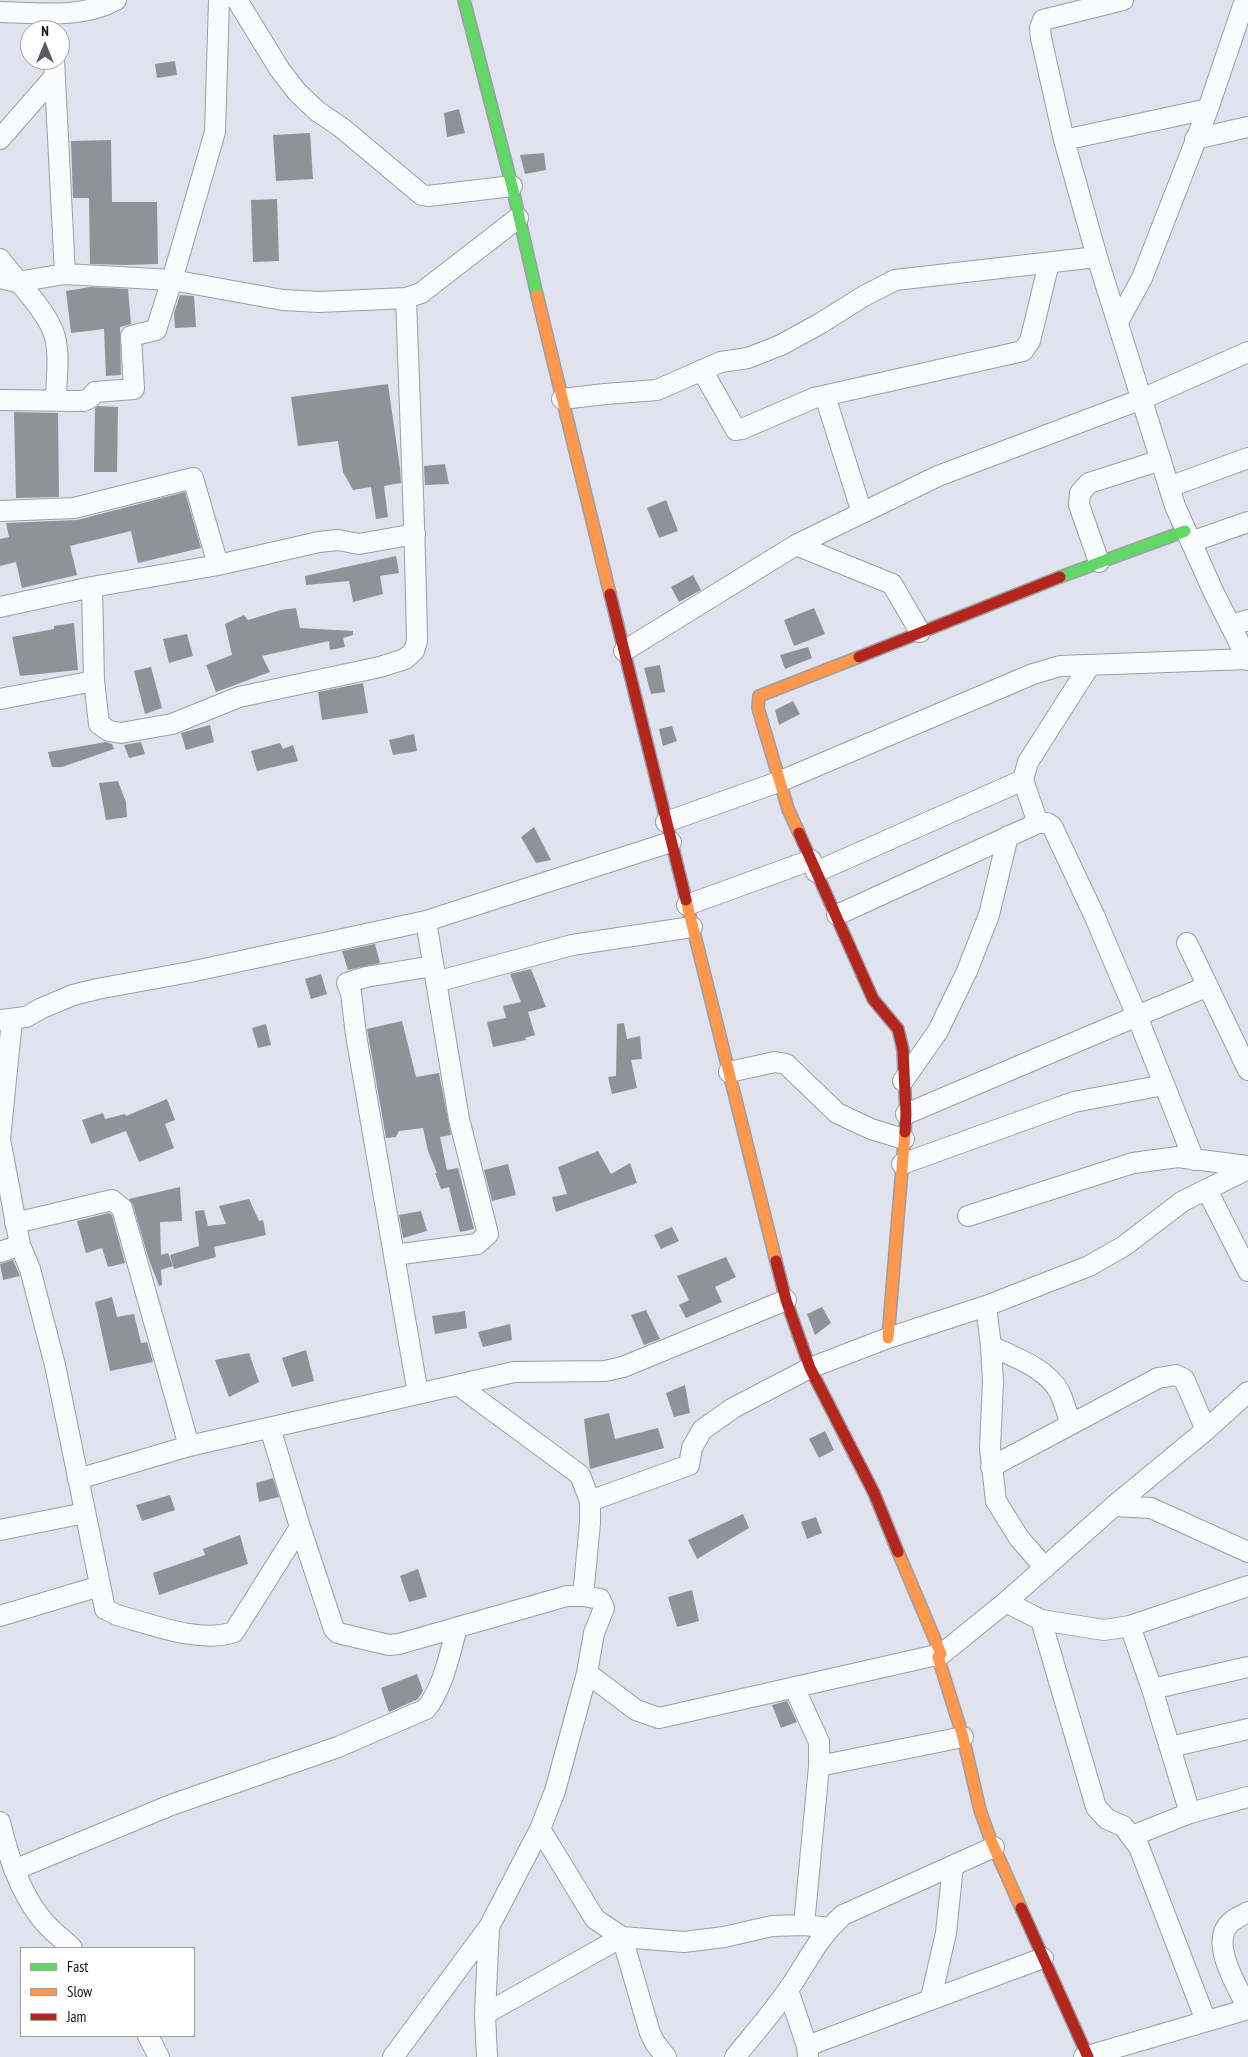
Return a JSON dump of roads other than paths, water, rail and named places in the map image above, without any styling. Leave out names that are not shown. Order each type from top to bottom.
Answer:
[{"type":"street","points":[[0,12],[46,14],[86,11],[103,7],[116,0]]},
{"type":"street","points":[[0,400],[84,401],[95,392],[134,389],[131,336],[156,330],[215,132],[219,0]]},
{"type":"street","points":[[237,0],[280,70],[297,92],[317,111],[342,128],[422,195],[428,196],[512,186]]},
{"type":"street","points":[[464,0],[512,186],[560,394],[668,832],[786,1300],[810,1368],[874,1493],[939,1656],[963,1737],[980,1810],[994,1847],[1086,2057],[1248,2009],[1222,1952],[1225,1931],[1231,1923],[1248,1912]]},
{"type":"street","points":[[300,1527],[234,1632],[222,1636],[200,1636],[109,1613],[105,1609],[55,1365],[30,1269],[20,1245],[0,1139],[6,1020],[26,1017],[73,995],[97,989],[190,972],[426,921],[668,832],[781,781],[1033,674],[1060,666],[1248,659],[1239,623],[1188,537],[1169,487],[1097,257],[1064,140],[1041,38],[1040,28],[1043,20],[1123,0]]},
{"type":"street","points":[[1118,322],[1142,278],[1208,109],[1245,0]]},
{"type":"street","points":[[0,140],[53,70]]},
{"type":"street","points":[[55,70],[66,274]]},
{"type":"street","points":[[1064,140],[1208,109]]},
{"type":"street","points":[[1195,140],[1248,127]]},
{"type":"street","points":[[9,280],[66,274],[172,280],[283,300],[319,302],[406,298],[421,292],[518,218]]},
{"type":"street","points":[[560,394],[657,390],[721,362],[748,358],[781,345],[895,280],[1097,257]]},
{"type":"street","points":[[0,259],[9,280],[42,313],[53,331],[56,350],[56,400]]},
{"type":"street","points":[[702,370],[736,430],[802,402],[1023,351],[1030,341],[1049,263]]},
{"type":"street","points":[[92,586],[94,682],[99,724],[109,731],[122,733],[172,724],[239,697],[380,668],[405,659],[414,651],[417,641],[415,534],[406,298]]},
{"type":"street","points":[[624,651],[796,545],[938,476],[1142,399],[1248,352]]},
{"type":"street","points":[[824,396],[862,513]]},
{"type":"street","points":[[1169,487],[1248,458]]},
{"type":"street","points":[[1099,562],[1079,505],[1080,493],[1089,483],[1161,460]]},
{"type":"street","points":[[0,511],[74,508],[193,478],[218,565]]},
{"type":"street","points":[[888,1338],[906,1114],[903,1050],[898,1029],[873,999],[838,915],[788,809],[758,708],[759,696],[1099,562],[1248,522]]},
{"type":"street","points":[[0,607],[92,586],[218,565],[319,542],[338,540],[359,544],[415,534]]},
{"type":"street","points":[[796,545],[892,584],[920,632]]},
{"type":"street","points":[[1038,823],[1023,780],[1028,762],[1090,665]]},
{"type":"street","points":[[0,699],[94,682]]},
{"type":"street","points":[[687,906],[814,866],[1023,780]]},
{"type":"street","points":[[838,915],[1038,823],[1047,823],[1052,826],[1094,915],[1137,1016],[1194,1160]]},
{"type":"street","points":[[903,1081],[938,1031],[967,971],[989,915],[1008,836]]},
{"type":"street","points":[[394,1255],[477,1244],[488,1234],[459,1119],[426,921]]},
{"type":"street","points":[[418,1394],[356,1035],[351,993],[347,983],[366,977],[434,974],[572,945],[692,927]]},
{"type":"street","points":[[1187,943],[1248,1070]]},
{"type":"street","points":[[906,1114],[1208,986]]},
{"type":"street","points":[[729,1072],[775,1062],[786,1064],[837,1113],[871,1128],[904,1139]]},
{"type":"street","points":[[902,1164],[1074,1102],[1164,1085]]},
{"type":"street","points":[[968,1216],[1133,1163],[1178,1158],[1248,1168]]},
{"type":"street","points":[[590,1501],[689,1466],[692,1448],[702,1430],[734,1408],[810,1368],[888,1338],[986,1306],[1089,1266],[1124,1246],[1183,1201],[1248,1168]]},
{"type":"street","points":[[1207,1190],[1248,1271]]},
{"type":"street","points":[[15,1223],[112,1200],[122,1208],[189,1446]]},
{"type":"street","points":[[0,1252],[20,1245]]},
{"type":"street","points":[[78,1479],[189,1446],[514,1372],[605,1371],[623,1368],[786,1300]]},
{"type":"street","points":[[986,1306],[992,1346],[993,1382],[990,1418],[992,1467],[996,1501],[1019,1538],[1044,1568]]},
{"type":"street","points":[[992,1346],[1036,1369],[1047,1377],[1059,1391],[1071,1424]]},
{"type":"street","points":[[992,1467],[1158,1378],[1176,1375],[1184,1379],[1206,1430]]},
{"type":"street","points":[[458,1385],[580,1475],[590,1501],[590,1523],[583,1596]]},
{"type":"street","points":[[587,1673],[636,1710],[658,1718],[939,1656],[1006,1602],[1114,1506],[1206,1430],[1248,1392]]},
{"type":"street","points":[[270,1428],[300,1527],[334,1629],[338,1634],[389,1645],[567,1596],[600,1599],[604,1608],[594,1633],[587,1673],[554,1791],[540,1829],[489,1928],[393,2057]]},
{"type":"street","points":[[1114,1506],[1151,1508],[1248,1552]]},
{"type":"street","points":[[0,1530],[85,1513]]},
{"type":"street","points":[[0,1616],[100,1586]]},
{"type":"street","points":[[1006,1602],[1041,1620],[1104,1630],[1130,1626],[1248,1586]]},
{"type":"street","points":[[1041,1620],[1096,1807],[1106,1819],[1123,1826],[1139,1847],[1206,2021]]},
{"type":"street","points":[[1130,1626],[1152,1689],[1190,1813]]},
{"type":"street","points":[[14,1870],[171,1804],[338,1747],[426,1709],[434,1699],[440,1683],[456,1628]]},
{"type":"street","points":[[1152,1689],[1248,1667]]},
{"type":"street","points":[[794,1687],[818,1742],[819,1766],[804,1925]]},
{"type":"street","points":[[1170,1747],[1248,1729]]},
{"type":"street","points":[[819,1766],[963,1737]]},
{"type":"street","points":[[1132,1836],[1190,1813],[1248,1796]]},
{"type":"street","points":[[0,1822],[14,1870],[36,1911],[46,1924],[71,1947]]},
{"type":"street","points":[[540,1829],[595,1919],[622,1937],[684,1942],[724,1937],[772,1926],[804,1925],[829,1928]]},
{"type":"street","points":[[735,2057],[788,1990],[815,1946],[829,1928],[843,1915],[994,1847]]},
{"type":"street","points":[[931,1998],[946,1933],[953,1866]]},
{"type":"street","points":[[487,2057],[485,2014],[489,1928]]},
{"type":"street","points":[[485,2014],[622,1937]]},
{"type":"street","points":[[622,1937],[650,2033],[666,2057]]},
{"type":"street","points":[[788,1990],[807,2051],[931,1998],[1043,1958]]},
{"type":"street","points":[[149,2037],[159,2057]]}]
